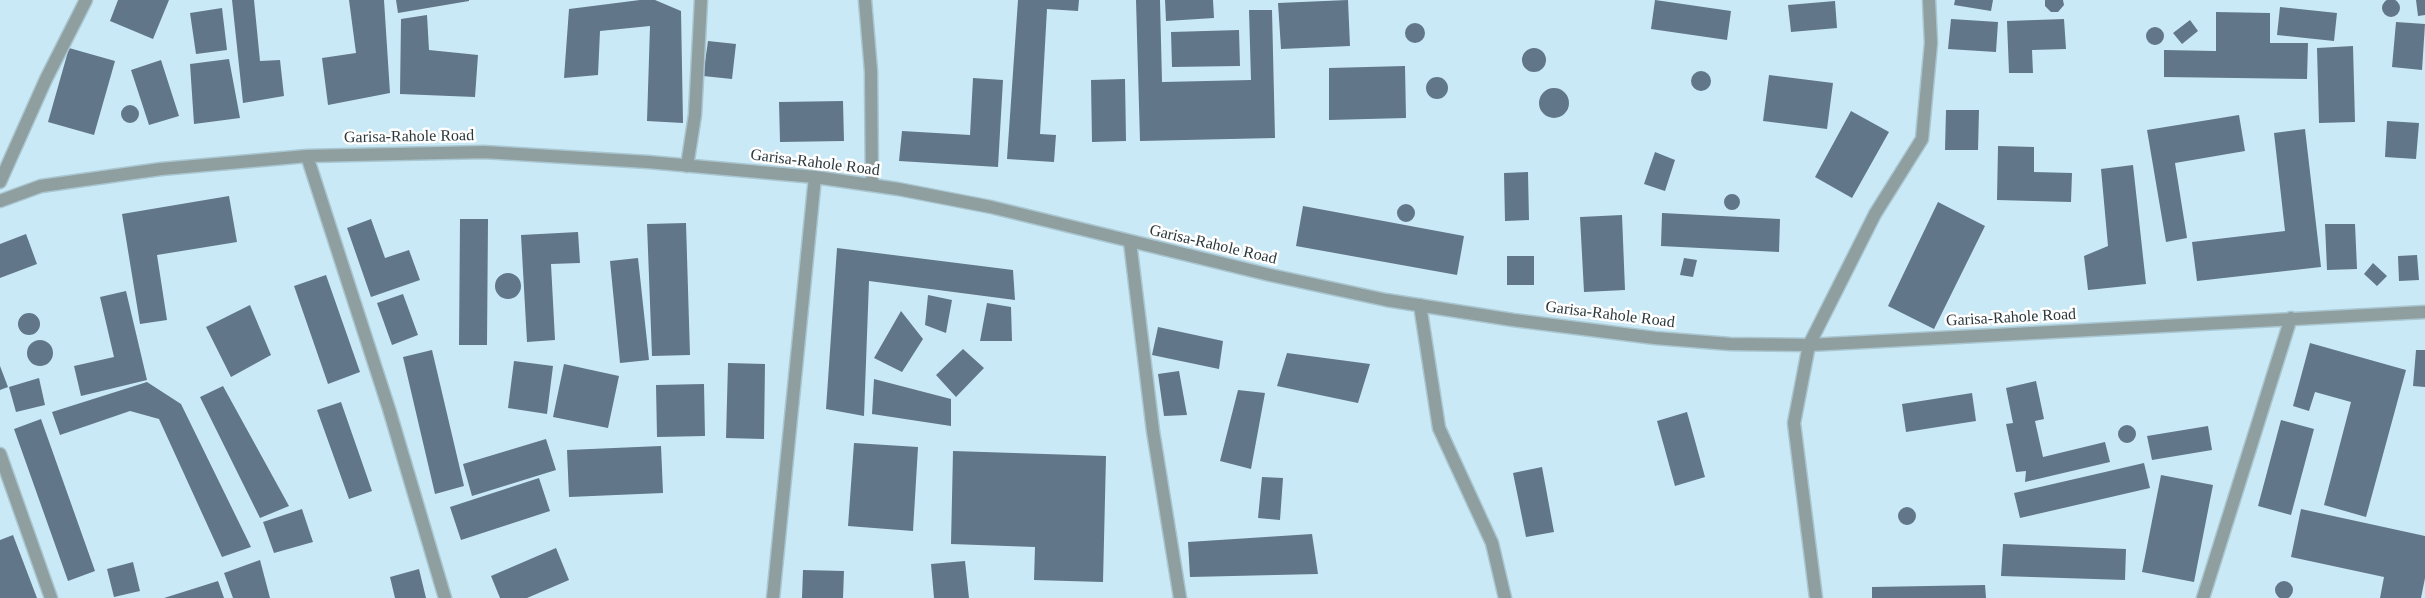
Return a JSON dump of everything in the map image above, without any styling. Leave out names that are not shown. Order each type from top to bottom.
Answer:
[{"type":"street","points":[[0,182],[46,79],[86,0]]},
{"type":"street","points":[[687,166],[695,114],[701,0]]},
{"type":"street","points":[[865,0],[871,71],[872,185]]},
{"type":"street","points":[[1816,598],[1794,423],[1809,345],[1875,214],[1922,138],[1931,43],[1929,0]]},
{"type":"street","name":"Garisa-Rahole Road","points":[[0,201],[41,186],[161,170],[307,156],[484,152],[687,166],[815,177],[872,185],[991,207],[1270,275],[1420,306],[1655,338],[1730,344],[1809,345],[2425,312]]},
{"type":"street","points":[[307,156],[389,409],[445,598]]},
{"type":"street","points":[[773,598],[815,177]]},
{"type":"street","points":[[1130,242],[1153,430],[1180,598]]},
{"type":"street","points":[[1420,306],[1439,428],[1492,543],[1505,598]]},
{"type":"street","points":[[2203,598],[2291,318]]},
{"type":"street","points":[[0,454],[51,598]]},
{"type":"building","points":[[2387,-1],[2395,-1],[2400,4],[2398,15],[2387,17],[2382,12],[2382,4]]},
{"type":"building","points":[[118,0],[169,0],[153,39],[110,21]]},
{"type":"building","points":[[232,0],[254,0],[260,61],[280,60],[284,96],[243,103]]},
{"type":"building","points":[[349,0],[384,0],[390,93],[328,105],[322,58],[356,53]]},
{"type":"building","points":[[396,0],[469,0],[469,1],[398,13]]},
{"type":"building","points":[[640,0],[655,0],[681,11],[683,123],[647,121],[650,26],[600,31],[598,75],[564,78],[569,9]]},
{"type":"building","points":[[1018,0],[1079,0],[1078,11],[1047,9],[1040,134],[1056,135],[1054,162],[1007,159]]},
{"type":"building","points":[[1136,0],[1160,0],[1162,82],[1251,80],[1249,10],[1272,10],[1275,138],[1140,141]]},
{"type":"building","points":[[1165,0],[1213,0],[1214,18],[1166,21]]},
{"type":"building","points":[[1348,0],[1350,46],[1281,49],[1278,3]]},
{"type":"building","points":[[1655,0],[1731,11],[1727,40],[1651,29]]},
{"type":"building","points":[[1955,0],[1993,0],[1991,11],[1954,5]]},
{"type":"building","points":[[2045,0],[2063,0],[2064,5],[2058,12],[2051,12],[2045,6]]},
{"type":"building","points":[[2416,0],[2425,0],[2425,15],[2418,16]]},
{"type":"building","points":[[1835,1],[1837,28],[1791,32],[1788,5]]},
{"type":"building","points":[[2280,7],[2337,13],[2334,41],[2277,35]]},
{"type":"building","points":[[222,8],[227,50],[196,54],[190,13]]},
{"type":"building","points":[[2216,12],[2270,13],[2270,43],[2308,43],[2307,79],[2164,77],[2164,50],[2216,51]]},
{"type":"building","points":[[427,15],[429,50],[478,55],[475,97],[400,94],[401,19]]},
{"type":"building","points":[[1951,19],[1998,22],[1996,52],[1948,49]]},
{"type":"building","points":[[2064,19],[2066,49],[2032,50],[2033,73],[2009,73],[2007,21]]},
{"type":"building","points":[[2190,20],[2198,31],[2182,44],[2173,33]]},
{"type":"building","points":[[2396,22],[2425,24],[2422,70],[2392,67]]},
{"type":"building","points":[[1411,23],[1419,23],[1425,29],[1425,37],[1419,43],[1411,43],[1405,37],[1405,29]]},
{"type":"building","points":[[2151,27],[2159,27],[2164,32],[2162,43],[2151,45],[2146,40],[2146,32]]},
{"type":"building","points":[[1239,30],[1240,66],[1172,67],[1171,32]]},
{"type":"building","points":[[708,41],[736,44],[732,79],[703,76]]},
{"type":"building","points":[[2353,46],[2355,122],[2319,123],[2317,48]]},
{"type":"building","points":[[69,48],[115,61],[94,135],[48,122]]},
{"type":"building","points":[[1534,48],[1539,49],[1545,55],[1545,65],[1539,71],[1534,72],[1529,71],[1523,65],[1522,60],[1523,55],[1529,49]]},
{"type":"building","points":[[229,59],[240,118],[194,124],[190,64]]},
{"type":"building","points":[[161,60],[179,116],[149,125],[131,70]]},
{"type":"building","points":[[1405,66],[1406,118],[1329,120],[1329,68]]},
{"type":"building","points":[[1701,71],[1708,74],[1711,81],[1708,88],[1701,91],[1694,88],[1691,81],[1694,74]]},
{"type":"building","points":[[1769,75],[1833,83],[1827,129],[1763,121]]},
{"type":"building","points":[[1437,77],[1445,80],[1448,88],[1445,96],[1437,99],[1429,96],[1426,88],[1429,80]]},
{"type":"building","points":[[973,78],[1003,80],[998,167],[899,161],[902,131],[970,135]]},
{"type":"building","points":[[1125,79],[1126,141],[1092,142],[1091,80]]},
{"type":"building","points":[[1554,88],[1560,89],[1568,97],[1568,109],[1560,117],[1554,118],[1548,117],[1540,109],[1539,103],[1540,97],[1548,89]]},
{"type":"building","points":[[843,101],[844,141],[780,142],[779,102]]},
{"type":"building","points":[[126,105],[134,105],[139,110],[137,121],[126,123],[121,118],[121,110]]},
{"type":"building","points":[[1946,110],[1979,110],[1978,150],[1945,150]]},
{"type":"building","points":[[1851,111],[1889,132],[1852,198],[1815,177]]},
{"type":"building","points":[[2239,115],[2245,151],[2175,163],[2187,238],[2166,242],[2147,130]]},
{"type":"building","points":[[2387,121],[2419,123],[2416,159],[2385,157]]},
{"type":"building","points":[[2305,129],[2321,267],[2197,281],[2192,242],[2285,231],[2274,133]]},
{"type":"building","points":[[1998,146],[2034,147],[2034,172],[2072,173],[2071,202],[1997,200]]},
{"type":"building","points":[[1655,152],[1675,160],[1665,191],[1644,184]]},
{"type":"building","points":[[2133,165],[2146,284],[2088,290],[2084,256],[2108,246],[2101,169]]},
{"type":"building","points":[[1528,172],[1529,220],[1505,221],[1504,173]]},
{"type":"building","points":[[1729,194],[1735,194],[1740,199],[1738,208],[1729,210],[1724,205],[1724,199]]},
{"type":"building","points":[[229,196],[237,242],[157,255],[167,320],[140,324],[122,214]]},
{"type":"building","points":[[1938,202],[1985,226],[1934,329],[1888,306]]},
{"type":"building","points":[[1406,204],[1414,209],[1415,213],[1410,221],[1406,222],[1398,217],[1397,213],[1402,205]]},
{"type":"building","points":[[1303,206],[1464,236],[1457,275],[1296,246]]},
{"type":"building","points":[[1662,213],[1780,219],[1779,252],[1661,246]]},
{"type":"building","points":[[1622,215],[1625,290],[1584,292],[1580,217]]},
{"type":"building","points":[[371,219],[385,258],[409,250],[420,280],[371,297],[347,228]]},
{"type":"building","points":[[460,219],[488,219],[487,345],[459,345]]},
{"type":"building","points":[[686,223],[690,355],[652,356],[647,224]]},
{"type":"building","points":[[2325,224],[2355,224],[2357,269],[2327,270]]},
{"type":"building","points":[[578,232],[580,263],[551,264],[555,340],[527,342],[521,235]]},
{"type":"building","points":[[26,234],[37,264],[0,278],[0,244]]},
{"type":"building","points":[[837,248],[1013,270],[1015,300],[869,281],[864,416],[826,409]]},
{"type":"building","points":[[2417,255],[2419,280],[2399,281],[2398,256]]},
{"type":"building","points":[[1507,256],[1534,256],[1534,285],[1507,285]]},
{"type":"building","points":[[638,258],[649,360],[620,363],[610,261]]},
{"type":"building","points":[[1684,258],[1697,260],[1693,277],[1680,275]]},
{"type":"building","points":[[2373,263],[2387,276],[2377,286],[2364,274]]},
{"type":"building","points":[[508,273],[517,277],[521,286],[517,295],[508,299],[499,295],[495,286],[499,277]]},
{"type":"building","points":[[326,275],[360,372],[328,384],[294,286]]},
{"type":"building","points":[[126,291],[147,380],[81,396],[74,366],[114,357],[100,297]]},
{"type":"building","points":[[403,294],[418,335],[392,345],[377,303]]},
{"type":"building","points":[[928,295],[952,300],[946,333],[925,325]]},
{"type":"building","points":[[987,303],[1011,307],[1012,341],[980,341]]},
{"type":"building","points":[[250,305],[271,355],[231,377],[206,327]]},
{"type":"building","points":[[901,311],[923,339],[902,372],[874,358]]},
{"type":"building","points":[[25,313],[33,313],[40,320],[40,328],[33,335],[25,335],[18,328],[18,320]]},
{"type":"building","points":[[1158,327],[1223,341],[1219,369],[1152,355]]},
{"type":"building","points":[[40,340],[50,343],[53,353],[50,363],[40,366],[30,363],[27,353],[30,343]]},
{"type":"building","points":[[2310,343],[2406,370],[2366,517],[2324,505],[2351,402],[2315,392],[2309,411],[2293,406]]},
{"type":"building","points":[[963,349],[984,368],[956,397],[936,375]]},
{"type":"building","points":[[432,350],[464,486],[435,494],[403,357]]},
{"type":"building","points":[[2416,350],[2425,350],[2425,387],[2413,386]]},
{"type":"building","points":[[1287,353],[1370,364],[1358,403],[1277,386]]},
{"type":"building","points":[[514,361],[553,366],[547,414],[508,408]]},
{"type":"building","points":[[728,363],[765,364],[764,439],[726,438]]},
{"type":"building","points":[[564,364],[619,376],[608,428],[553,417]]},
{"type":"building","points":[[0,366],[8,387],[0,390]]},
{"type":"building","points":[[1179,371],[1187,415],[1164,416],[1158,374]]},
{"type":"building","points":[[39,378],[45,405],[16,412],[9,387]]},
{"type":"building","points":[[874,379],[951,399],[951,426],[872,414]]},
{"type":"building","points":[[2036,381],[2044,419],[2035,421],[2043,457],[2105,442],[2110,462],[2025,482],[2026,471],[2016,472],[2006,424],[2013,423],[2006,388]]},
{"type":"building","points":[[147,382],[181,404],[251,547],[222,557],[159,419],[130,411],[60,435],[52,412]]},
{"type":"building","points":[[704,384],[705,436],[657,437],[656,385]]},
{"type":"building","points":[[223,386],[289,506],[260,518],[200,397]]},
{"type":"building","points":[[1238,390],[1265,393],[1251,469],[1220,461]]},
{"type":"building","points":[[1972,393],[1976,421],[1906,432],[1902,404]]},
{"type":"building","points":[[341,402],[372,491],[349,499],[317,410]]},
{"type":"building","points":[[1687,412],[1705,477],[1675,486],[1657,421]]},
{"type":"building","points":[[41,419],[95,571],[68,581],[14,429]]},
{"type":"building","points":[[2281,420],[2314,429],[2291,515],[2258,506]]},
{"type":"building","points":[[2123,425],[2131,425],[2136,430],[2134,441],[2123,443],[2118,438],[2118,430]]},
{"type":"building","points":[[2208,426],[2212,450],[2152,460],[2147,436]]},
{"type":"building","points":[[546,439],[556,470],[472,496],[463,464]]},
{"type":"building","points":[[854,443],[918,447],[913,531],[848,526]]},
{"type":"building","points":[[661,446],[663,493],[569,497],[567,450]]},
{"type":"building","points":[[953,451],[1106,456],[1103,582],[1034,580],[1035,547],[951,544]]},
{"type":"building","points":[[2144,463],[2150,488],[2020,518],[2014,493]]},
{"type":"building","points":[[1542,467],[1554,532],[1526,537],[1513,473]]},
{"type":"building","points":[[2161,475],[2213,485],[2194,582],[2142,572]]},
{"type":"building","points":[[1262,477],[1283,478],[1280,520],[1258,518]]},
{"type":"building","points":[[539,478],[550,511],[461,540],[450,507]]},
{"type":"building","points":[[1903,507],[1911,507],[1916,512],[1914,523],[1903,525],[1898,520],[1898,512]]},
{"type":"building","points":[[302,509],[313,542],[274,553],[263,522]]},
{"type":"building","points":[[2301,509],[2425,536],[2425,578],[2421,598],[2380,598],[2384,577],[2291,557]]},
{"type":"building","points":[[1312,534],[1318,574],[1190,577],[1188,542]]},
{"type":"building","points":[[13,535],[37,598],[0,598],[0,540]]},
{"type":"building","points":[[2003,544],[2126,549],[2125,580],[2001,576]]},
{"type":"building","points":[[556,548],[569,580],[527,598],[500,598],[491,576]]},
{"type":"building","points":[[260,560],[270,598],[233,598],[224,573]]},
{"type":"building","points":[[965,561],[969,598],[934,598],[931,564]]},
{"type":"building","points":[[133,562],[140,591],[114,597],[107,569]]},
{"type":"building","points":[[419,569],[426,598],[395,598],[390,577]]},
{"type":"building","points":[[803,570],[844,571],[843,598],[802,598]]},
{"type":"building","points":[[218,581],[224,598],[164,598]]},
{"type":"building","points":[[2284,581],[2290,584],[2293,590],[2290,596],[2284,599],[2278,596],[2275,590],[2278,584]]},
{"type":"building","points":[[1985,585],[1986,598],[1872,598],[1872,587]]}]
